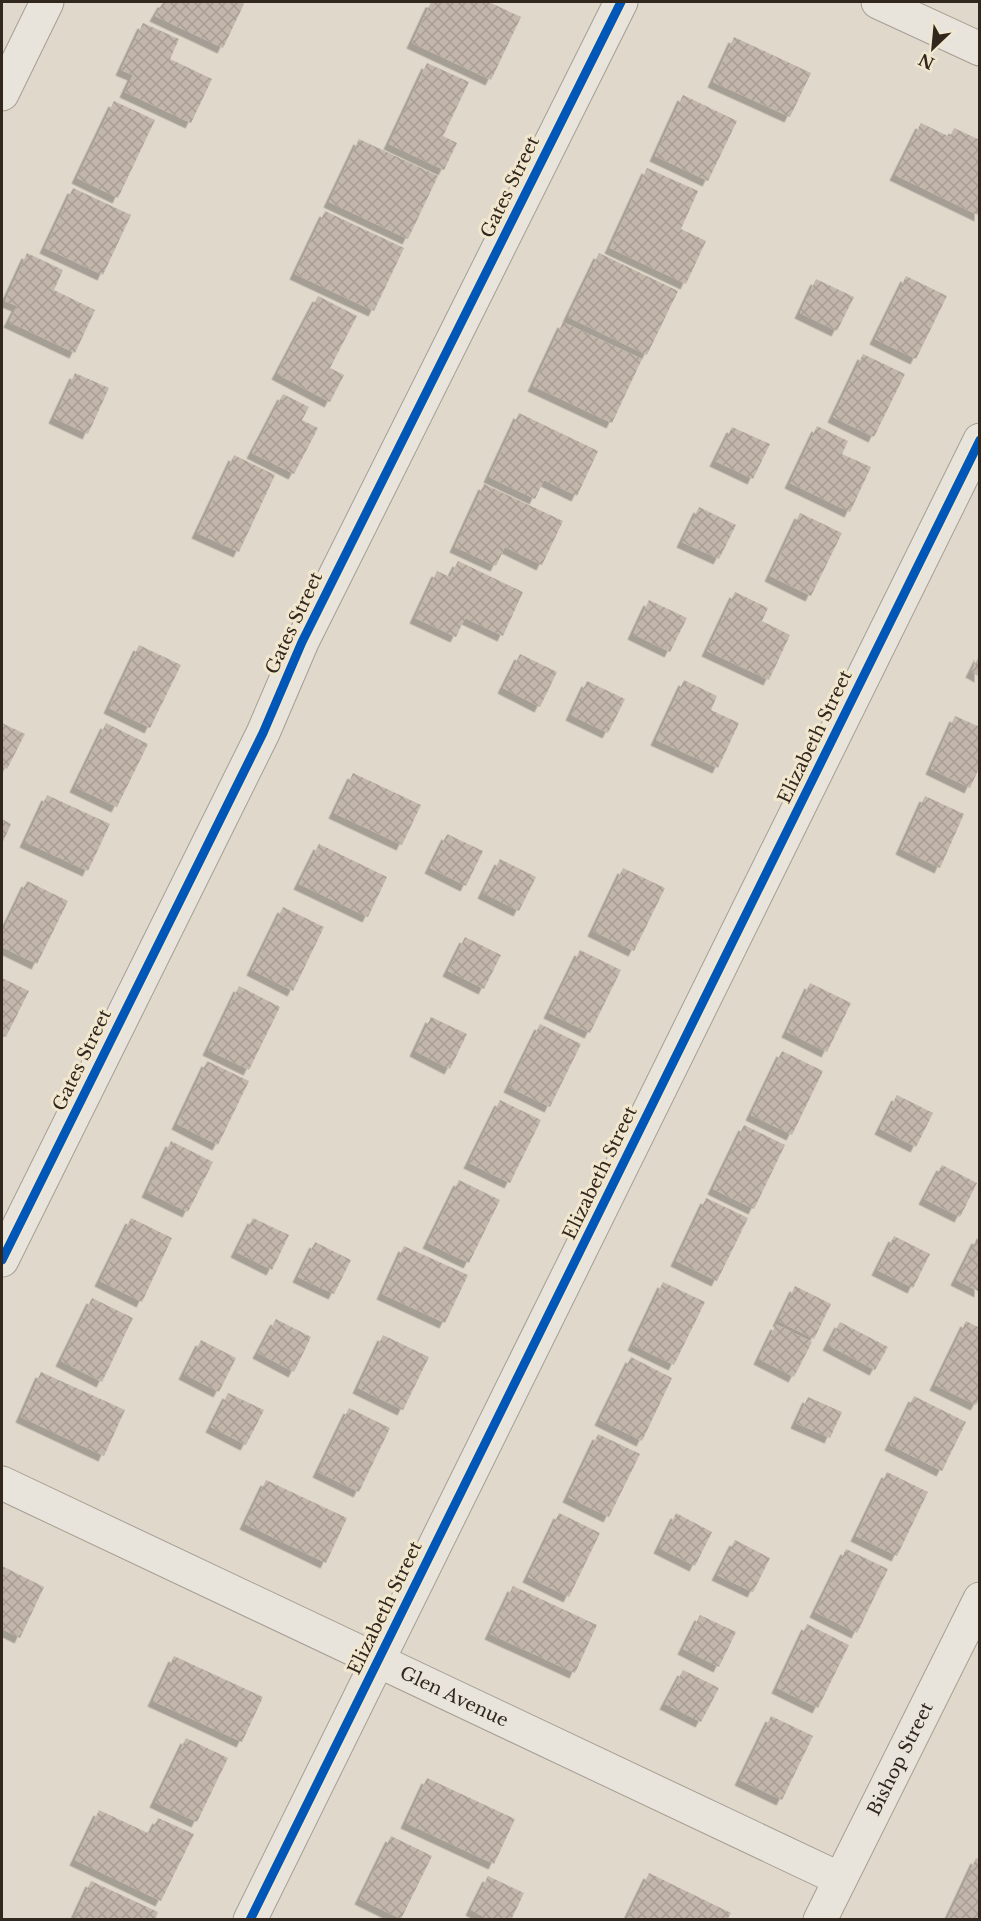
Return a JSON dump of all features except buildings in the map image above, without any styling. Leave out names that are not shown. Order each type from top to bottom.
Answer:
[{"type":"street","points":[[2,94],[47,2]]},
{"type":"street","name":"Gates Street","points":[[2,1260],[263,732],[302,642],[621,2]]},
{"type":"street","points":[[878,2],[980,49]]},
{"type":"street","name":"Elizabeth Street","points":[[250,1920],[980,440]]},
{"type":"street","name":"Glen Avenue","points":[[2,1483],[840,1879]]},
{"type":"street","name":"Bishop Street","points":[[820,1920],[980,1599]]},
{"type":"cycle path","points":[[2,1260],[263,733],[302,642],[621,2]]},
{"type":"cycle path","points":[[250,1920],[980,440]]}]
